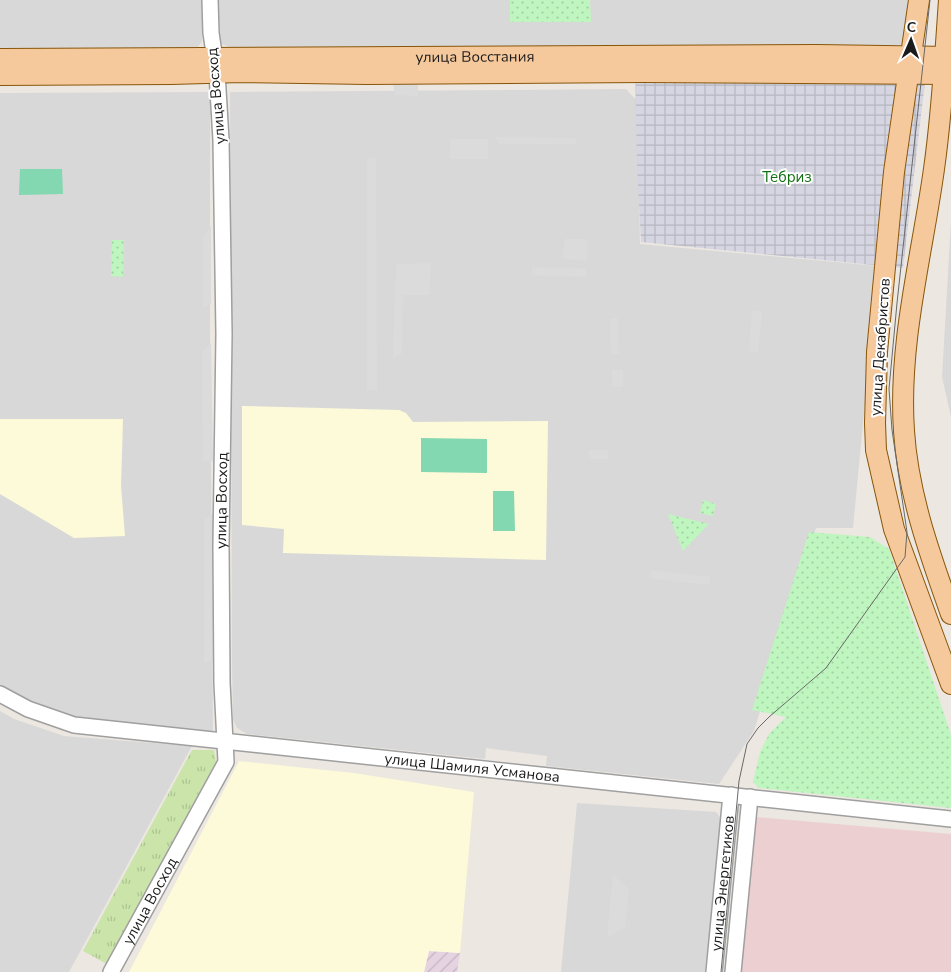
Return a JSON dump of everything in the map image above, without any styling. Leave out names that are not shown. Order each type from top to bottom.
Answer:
[{"type":"main road","name":"улица Декабристов","points":[[919,0],[894,172],[877,352],[875,394],[876,450],[894,529],[951,684]]},
{"type":"main road","name":"улица Декабристов","points":[[949,0],[948,66],[934,171],[911,307],[904,414],[906,450],[918,510],[931,557],[951,614]]},
{"type":"main road","name":"улица Восстания","points":[[0,59],[183,59],[216,66]]},
{"type":"main road","name":"улица Восстания","points":[[0,75],[216,66],[948,66]]},
{"type":"street","name":"улица Восход","points":[[111,972],[226,762],[222,698],[221,546],[224,334],[221,140],[216,66],[211,33],[210,0]]},
{"type":"street","name":"улица Шамиля Усманова","points":[[0,694],[28,709],[74,725],[951,819]]},
{"type":"street","name":"улица Энергетиков","points":[[714,972],[731,795]]},
{"type":"street","name":"улица Энергетиков","points":[[733,972],[750,797]]},
{"type":"shaded area","points":[[0,0],[202,0],[202,41],[198,47],[192,49],[0,50]]},
{"type":"shaded area","points":[[218,0],[908,0],[904,42],[894,49],[231,48],[222,44],[220,38]]},
{"type":"shaded area","points":[[635,64],[927,65],[903,268],[641,242]]},
{"type":"shaded area","points":[[393,83],[418,83],[418,96],[395,95]]},
{"type":"shaded area","points":[[626,89],[637,101],[640,244],[878,266],[853,528],[816,528],[754,731],[719,784],[546,766],[547,756],[486,748],[485,759],[247,734],[237,728],[233,720],[230,92]]},
{"type":"shaded area","points":[[210,92],[213,736],[88,722],[47,710],[0,688],[0,93]]},
{"type":"shaded area","points":[[495,137],[577,138],[575,144],[499,144]]},
{"type":"shaded area","points":[[450,139],[488,139],[488,159],[450,159]]},
{"type":"shaded area","points":[[367,158],[376,158],[377,390],[367,390]]},
{"type":"shaded area","points":[[951,222],[951,417],[942,377]]},
{"type":"shaded area","points":[[211,226],[211,304],[203,308],[203,236]]},
{"type":"shaded area","points":[[564,239],[587,239],[587,260],[563,259]]},
{"type":"shaded area","points":[[431,263],[429,295],[403,295],[402,353],[393,359],[396,264]]},
{"type":"shaded area","points":[[532,267],[586,269],[586,277],[532,275]]},
{"type":"shaded area","points":[[752,310],[762,311],[758,352],[749,351]]},
{"type":"shaded area","points":[[610,318],[618,318],[619,354],[611,354]]},
{"type":"shaded area","points":[[211,343],[213,461],[203,461],[202,352]]},
{"type":"shaded area","points":[[612,370],[623,370],[623,387],[612,387]]},
{"type":"shaded area","points":[[242,406],[399,410],[406,413],[413,422],[548,421],[546,560],[283,553],[284,529],[242,525]]},
{"type":"shaded area","points":[[0,419],[123,419],[121,486],[125,536],[74,538],[0,494]]},
{"type":"shaded area","points":[[589,450],[608,450],[608,459],[589,459]]},
{"type":"shaded area","points":[[214,513],[213,662],[204,662],[204,520]]},
{"type":"shaded area","points":[[651,570],[710,577],[710,585],[649,578]]},
{"type":"shaded area","points":[[0,711],[14,719],[64,736],[192,746],[69,972],[0,972]]},
{"type":"shaded area","points":[[239,761],[354,773],[474,792],[460,953],[429,951],[424,972],[129,972]]},
{"type":"shaded area","points":[[577,803],[716,812],[723,821],[710,972],[561,972]]},
{"type":"shaded area","points":[[755,817],[951,834],[951,972],[739,972]]},
{"type":"shaded area","points":[[613,875],[629,889],[625,927],[607,938]]},
{"type":"shaded area","points":[[429,951],[460,953],[457,972],[424,972]]},
{"type":"green space","points":[[510,0],[590,0],[591,22],[510,22]]},
{"type":"green space","points":[[20,169],[62,169],[63,194],[19,195]]},
{"type":"green space","points":[[112,240],[124,240],[123,277],[111,276]]},
{"type":"green space","points":[[421,438],[487,439],[487,473],[421,472]]},
{"type":"green space","points":[[493,491],[514,491],[515,531],[493,531]]},
{"type":"green space","points":[[703,500],[716,504],[713,516],[700,513]]},
{"type":"green space","points":[[668,514],[709,524],[683,551]]},
{"type":"green space","points":[[809,532],[870,537],[889,549],[951,735],[951,808],[759,788],[753,782],[760,752],[769,734],[786,717],[752,710]]},
{"type":"green space","points":[[192,750],[214,750],[216,762],[107,964],[83,951]]},
{"type":"tram line","points":[[721,972],[739,781],[747,744],[758,728],[769,717],[826,668],[905,557],[907,532],[892,430],[889,389],[930,0]]},
{"type":"park label","name":"Тебриз","points":[[787,177]]}]
